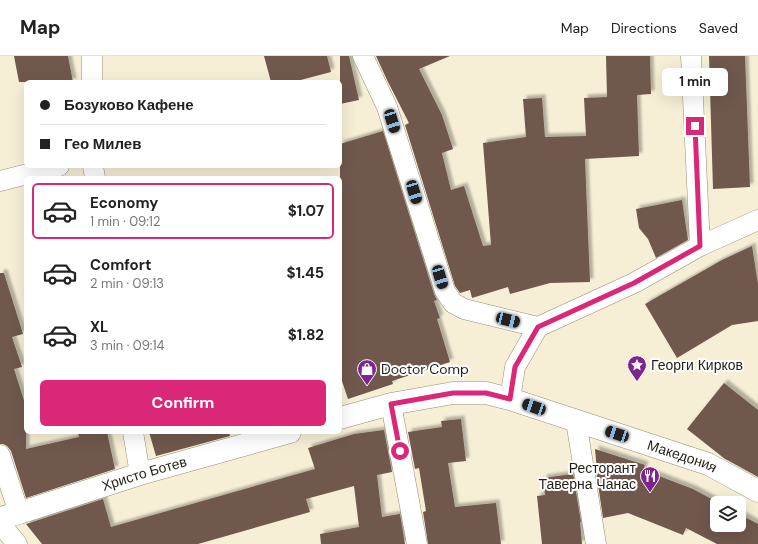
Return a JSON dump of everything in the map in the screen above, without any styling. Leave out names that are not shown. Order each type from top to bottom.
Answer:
[{"type":"main road","points":[[342,417],[391,404],[453,393],[486,393],[510,399]]},
{"type":"main road","name":"Македония","points":[[510,399],[708,464],[758,491]]},
{"type":"main road","name":"Христо Ботев","points":[[6,518],[140,474],[283,434]]},
{"type":"street","points":[[92,56],[92,80]]},
{"type":"street","points":[[363,56],[387,107],[444,291],[453,303],[464,309],[538,327]]},
{"type":"street","points":[[691,56],[700,246]]},
{"type":"street","points":[[0,181],[51,168]]},
{"type":"street","points":[[510,399],[515,367],[538,327],[634,283],[700,246],[758,220]]},
{"type":"street","points":[[391,404],[417,544]]},
{"type":"street","points":[[576,421],[596,544]]},
{"type":"street","points":[[133,434],[140,474]]},
{"type":"street","points":[[0,455],[6,518],[17,544]]},
{"type":"building","points":[[14,56],[68,56],[73,80],[24,80],[24,82],[19,82]]},
{"type":"building","points":[[264,56],[327,56],[331,72],[301,80],[270,80]]},
{"type":"building","points":[[340,56],[349,56],[359,100],[342,104],[342,80],[340,80]]},
{"type":"building","points":[[376,56],[450,56],[419,69],[442,115],[453,149],[442,153],[451,190],[464,186],[483,246],[491,245],[483,143],[526,137],[523,99],[542,98],[545,137],[586,136],[584,98],[607,97],[606,56],[650,56],[651,94],[637,95],[639,156],[585,159],[590,282],[550,283],[510,294],[508,287],[472,298],[470,290],[460,293],[455,286],[405,125],[409,123]]},
{"type":"building","points":[[709,56],[745,56],[750,187],[713,189]]},
{"type":"building","points":[[383,131],[437,300],[434,301],[440,318],[437,319],[450,362],[392,381],[393,384],[348,399],[342,381],[342,176],[340,176],[340,168],[342,168],[342,143]]},
{"type":"building","points":[[682,200],[688,240],[656,258],[648,239],[639,228],[636,209]]},
{"type":"building","points":[[752,246],[758,284],[758,321],[732,325],[677,358],[645,304],[722,260]]},
{"type":"building","points":[[0,273],[4,273],[23,334],[12,337],[22,367],[14,369],[24,401],[24,434],[26,434],[26,449],[79,437],[78,434],[107,434],[115,469],[26,498],[11,451],[7,446],[0,444]]},
{"type":"building","points":[[724,383],[758,410],[758,477],[725,459],[687,429]]},
{"type":"building","points":[[461,419],[466,461],[448,463],[455,507],[496,503],[501,544],[428,544],[423,512],[426,511],[419,468],[415,469],[408,432],[442,427],[441,421]]},
{"type":"building","points":[[384,430],[392,472],[377,475],[382,517],[400,514],[405,544],[321,544],[320,534],[359,527],[354,486],[306,499],[310,512],[198,544],[42,544],[26,524],[103,499],[111,527],[315,469],[308,448],[354,434]]},
{"type":"building","points":[[150,434],[230,434],[230,436],[156,456]]},
{"type":"building","points":[[595,449],[645,465],[643,470],[693,489],[710,498],[710,532],[746,532],[746,518],[758,524],[758,544],[717,544],[686,528],[683,535],[628,513],[603,518]]},
{"type":"building","points":[[573,474],[581,522],[582,544],[542,544],[537,496],[545,495],[543,478]]},
{"type":"place","name":"Георги Кирков","points":[[637,382]]},
{"type":"place","name":"Doctor Comp","points":[[367,386]]},
{"type":"place","name":"Ресторант Таверна Чанас","points":[[650,493]]},
{"type":"route","points":[[400,451],[391,404],[453,393],[486,393],[510,399],[515,367],[538,327],[634,283],[700,246],[695,126]]}]
